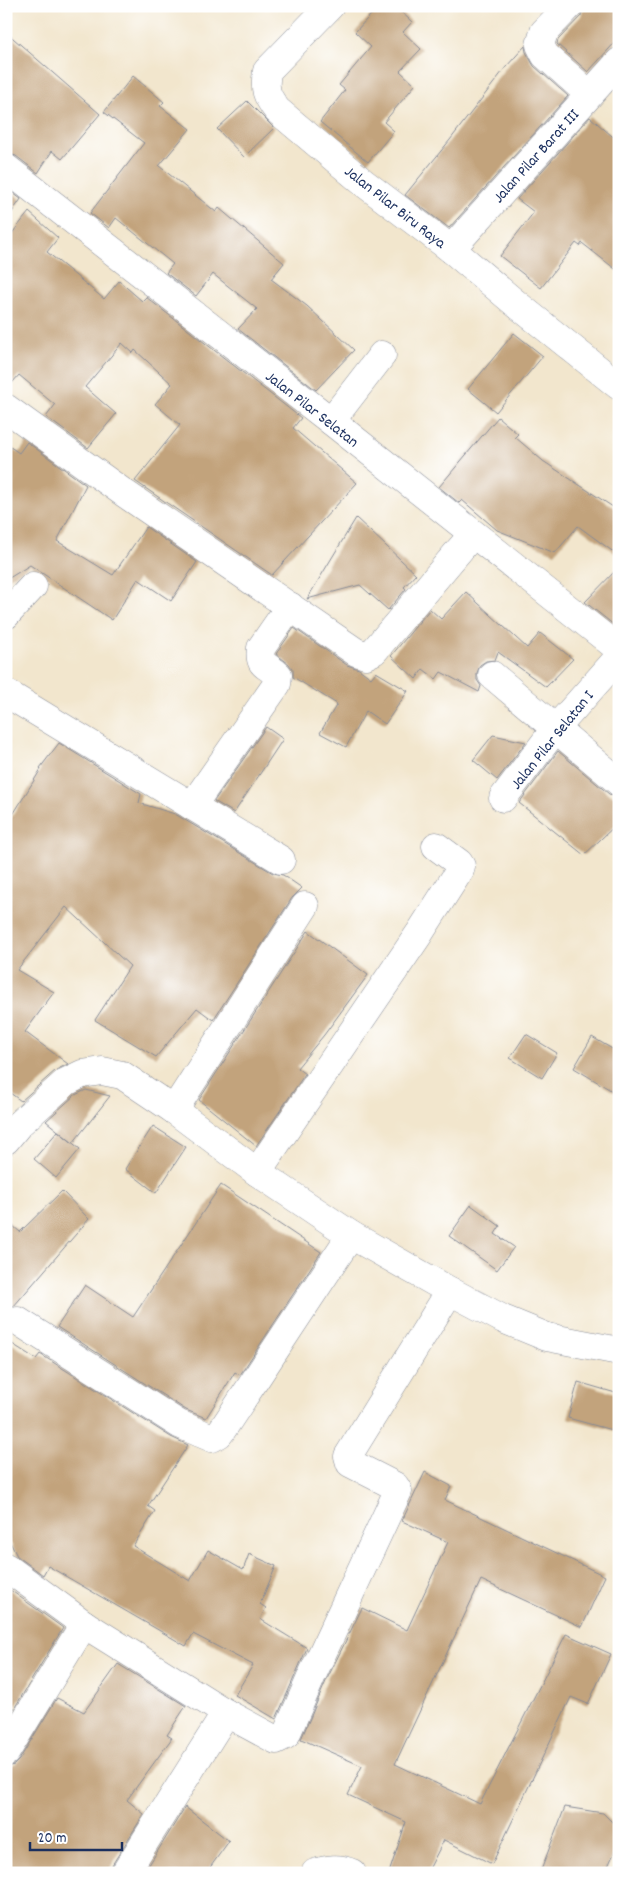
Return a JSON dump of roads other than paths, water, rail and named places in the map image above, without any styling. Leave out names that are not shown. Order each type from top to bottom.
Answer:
[{"type":"street","name":"Jalan Pilar Biru Raya","points":[[330,6],[267,71],[265,85],[268,97],[277,110],[364,183],[451,248],[514,302],[619,386]]},
{"type":"street","points":[[569,6],[544,32],[540,45],[545,55],[590,94]]},
{"type":"street","name":"Jalan Pilar Barat III","points":[[451,248],[619,62]]},
{"type":"street","name":"Jalan Pilar Selatan","points":[[6,168],[331,421],[619,649]]},
{"type":"street","points":[[331,421],[382,355]]},
{"type":"street","points":[[6,408],[124,493],[356,652],[366,655],[374,652],[473,534]]},
{"type":"street","points":[[6,615],[33,586]]},
{"type":"street","points":[[192,806],[277,684],[278,675],[263,665],[260,655],[261,648],[290,606]]},
{"type":"street","name":"Jalan Pilar Selatan I","points":[[503,798],[556,728],[619,657]]},
{"type":"street","points":[[492,675],[619,782]]},
{"type":"street","points":[[6,693],[281,860]]},
{"type":"street","points":[[257,1172],[419,934],[460,870],[459,862],[436,846]]},
{"type":"street","points":[[174,1110],[305,906]]},
{"type":"street","points":[[11,1126],[66,1082],[82,1074],[102,1071],[122,1075],[174,1110],[257,1172],[351,1235],[450,1291],[504,1319],[547,1337],[619,1351]]},
{"type":"street","points":[[18,1321],[180,1424],[212,1438],[219,1434],[351,1235]]},
{"type":"street","points":[[6,1567],[84,1624],[226,1712],[276,1740],[286,1735],[398,1491],[396,1486],[350,1463],[348,1456],[450,1291]]},
{"type":"street","points":[[6,1752],[84,1624]]},
{"type":"street","points":[[125,1873],[226,1712]]},
{"type":"street","points":[[315,1873],[330,1869],[344,1870],[352,1873]]}]
